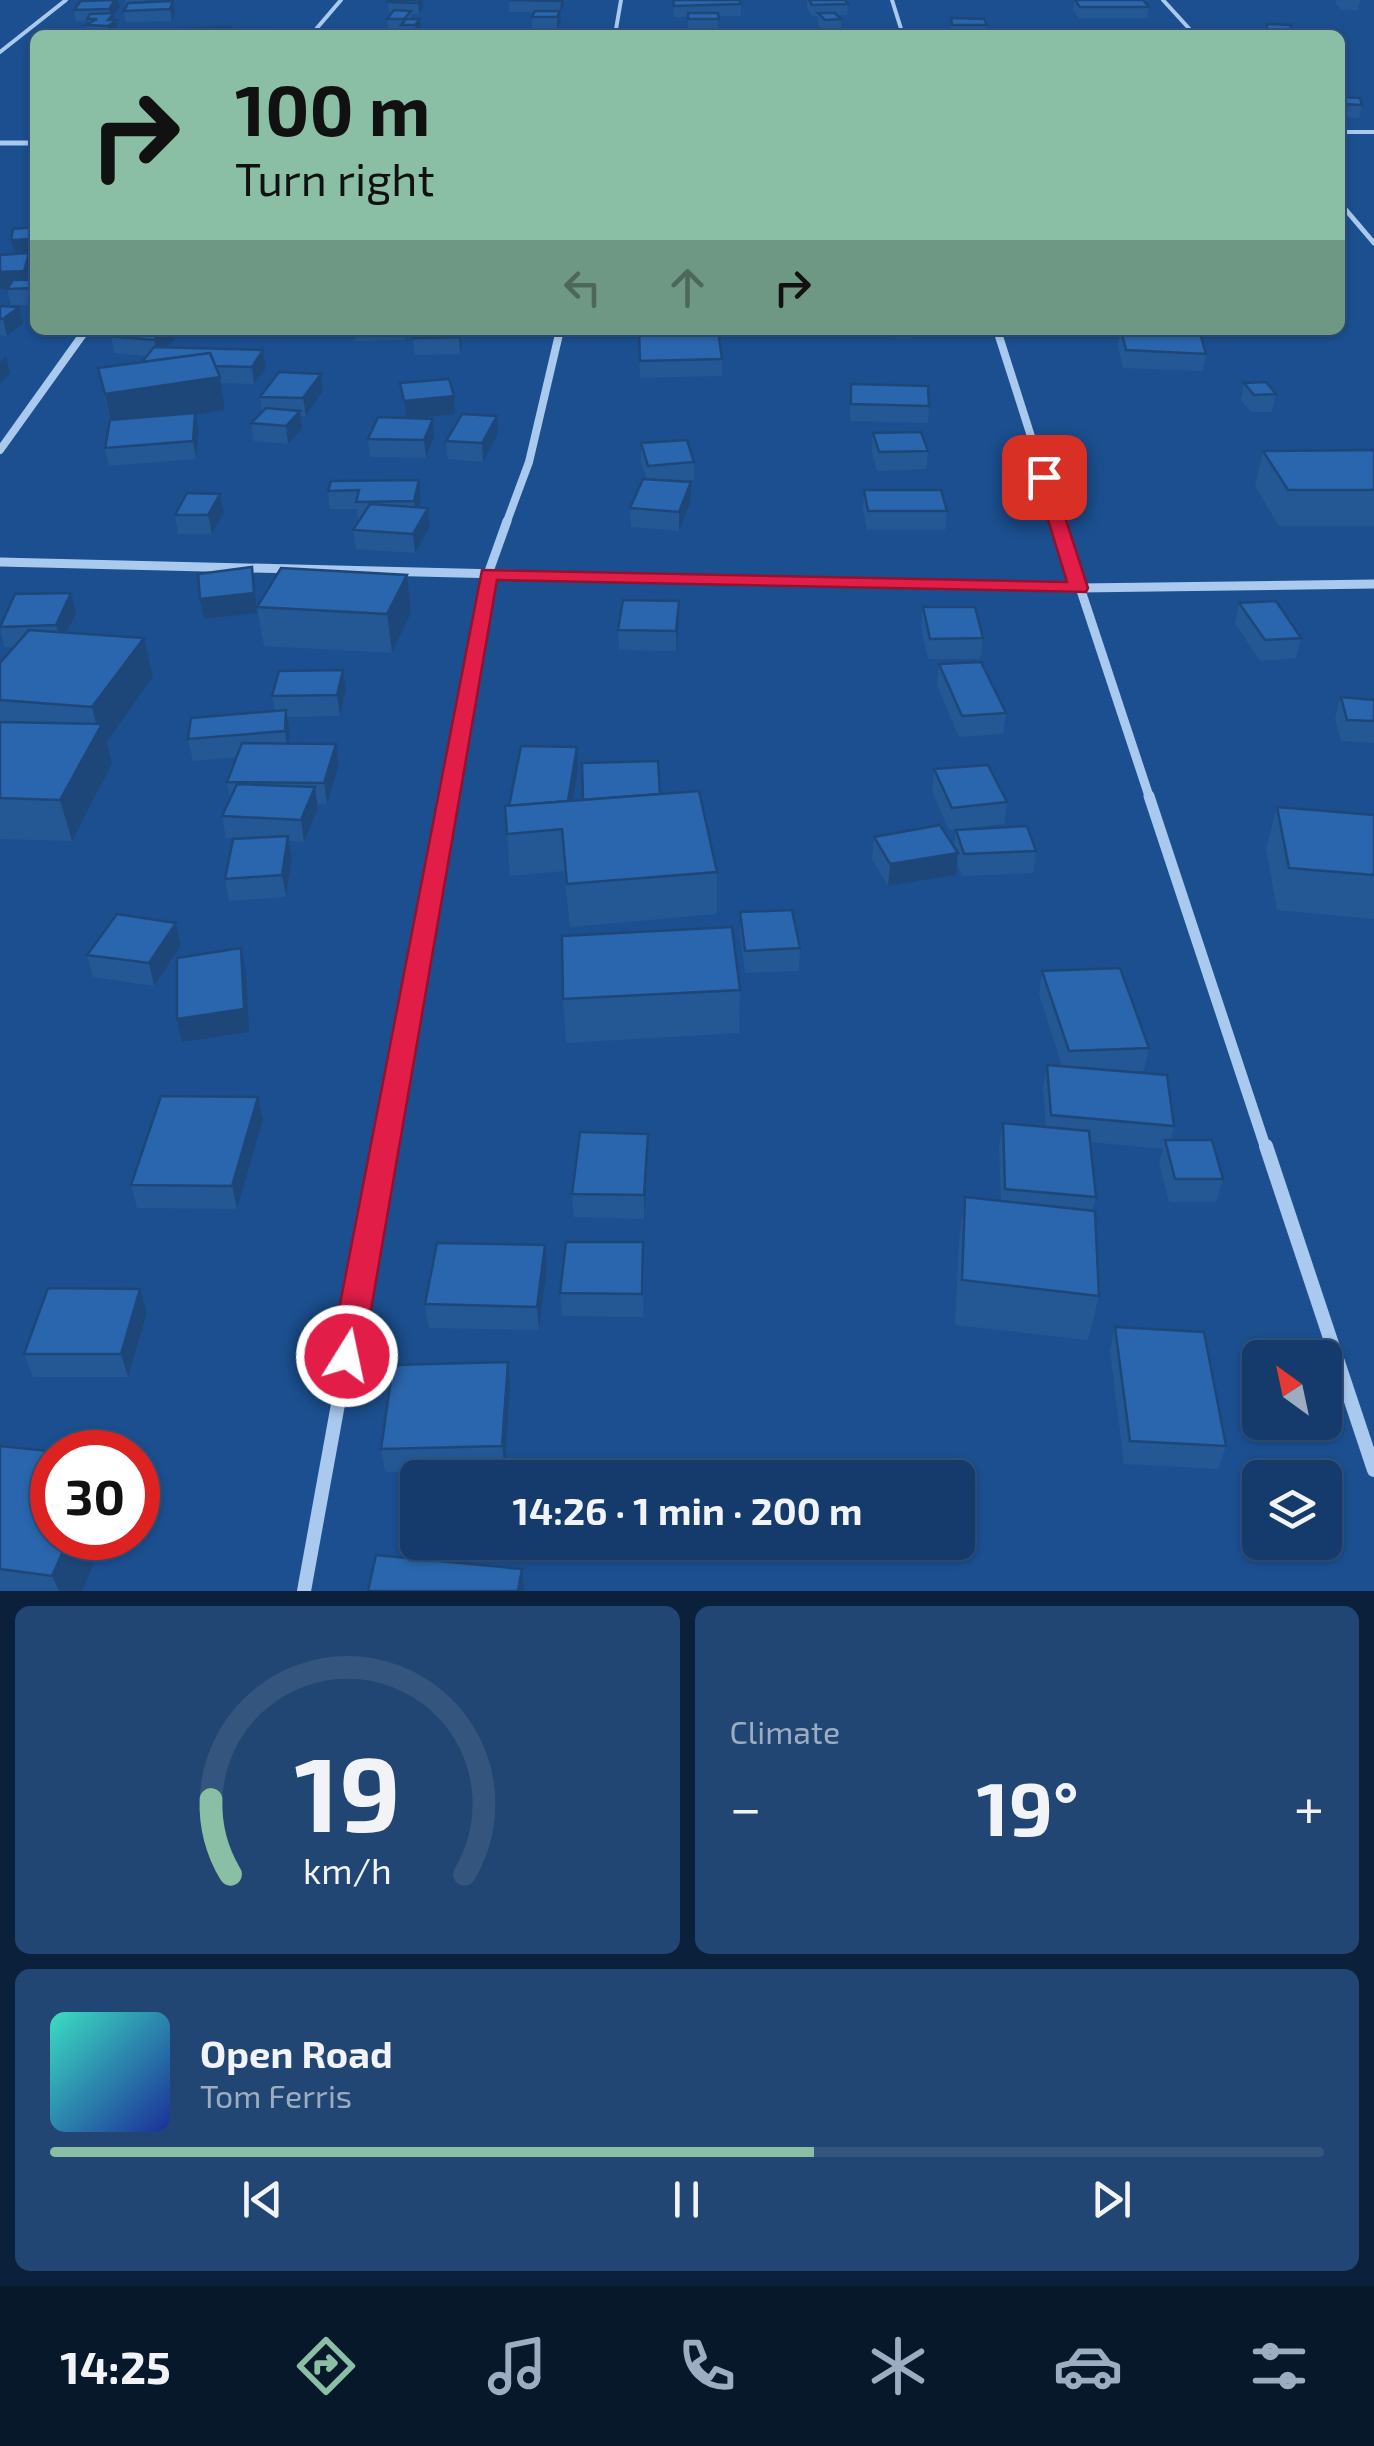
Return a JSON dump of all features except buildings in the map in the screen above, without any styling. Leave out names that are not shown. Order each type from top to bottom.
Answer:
[{"type":"street","points":[[0,52],[66,0]]},
{"type":"street","points":[[315,30],[340,0]]},
{"type":"street","points":[[617,30],[621,0]]},
{"type":"street","points":[[892,0],[901,30]]},
{"type":"street","points":[[1163,0],[1190,30]]},
{"type":"street","points":[[1345,132],[1374,132]]},
{"type":"street","points":[[0,143],[30,143]]},
{"type":"street","points":[[1345,209],[1374,243]]},
{"type":"street","points":[[0,450],[82,335]]},
{"type":"street","points":[[304,1591],[488,574],[529,462],[559,335]]},
{"type":"street","points":[[999,335],[1079,588],[1374,1470]]},
{"type":"street","points":[[0,562],[1079,588],[1374,584]]},
{"type":"route","points":[[347,1356],[488,574],[1079,588],[1044,477]]}]
